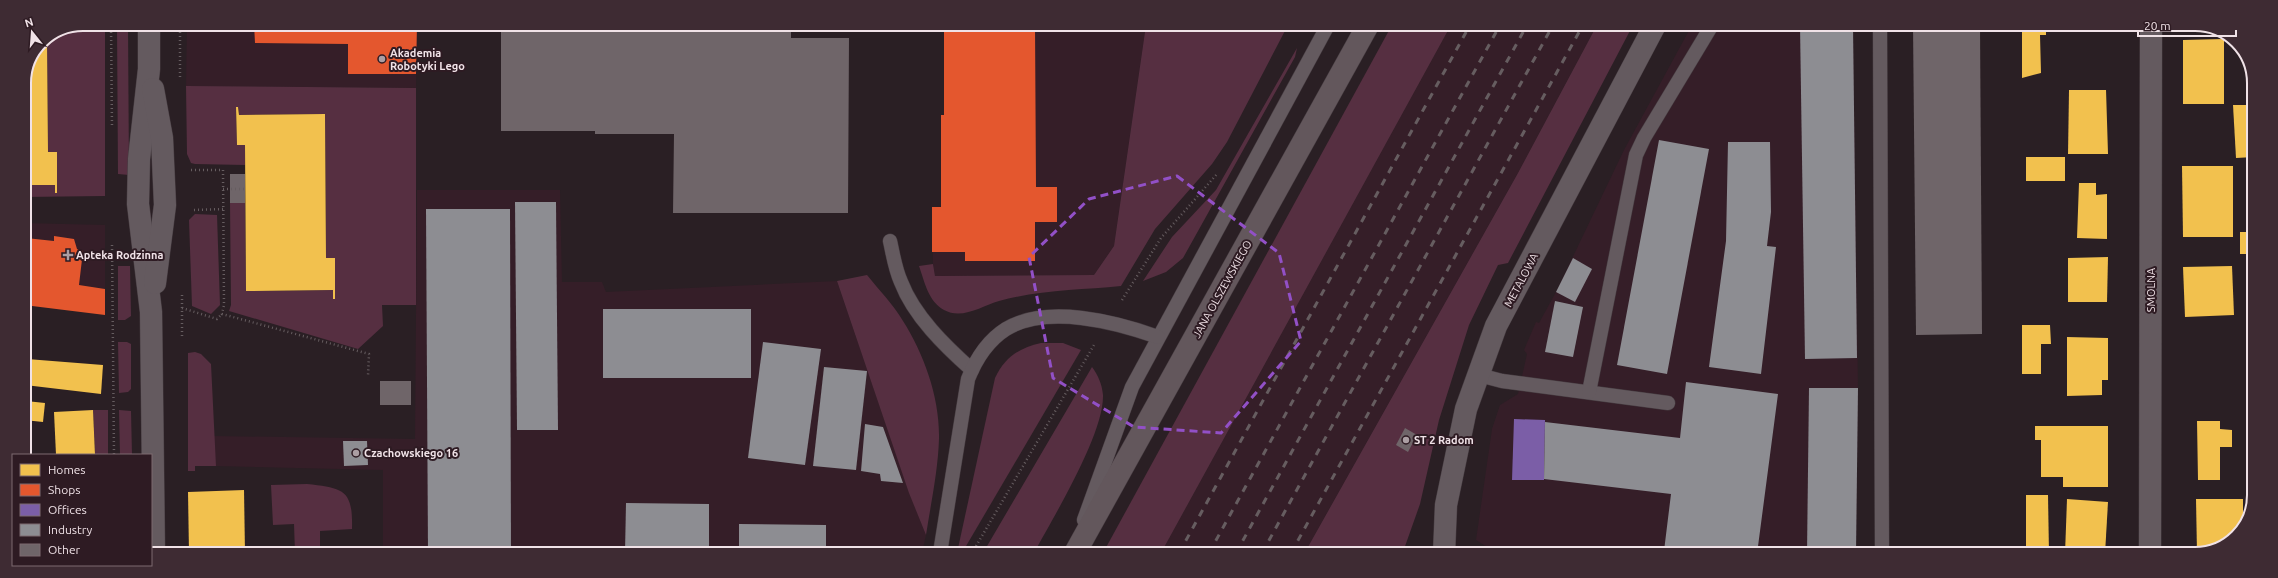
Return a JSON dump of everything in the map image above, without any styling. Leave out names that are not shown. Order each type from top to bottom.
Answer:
[{"type":"main road","name":"JANA OLSZEWSKIEGO","points":[[1077,547],[1365,31]]},
{"type":"street","points":[[149,31],[149,69],[162,138],[165,205],[151,312],[154,547]]},
{"type":"street","name":"METALOWA","points":[[1444,547],[1446,505],[1466,409],[1496,326],[1652,31]]},
{"type":"street","name":"SMOLNA","points":[[2150,547],[2151,31]]},
{"type":"lane","points":[[1076,547],[1132,387],[1325,31]]},
{"type":"lane","points":[[1589,392],[1636,155],[1644,138],[1708,31]]},
{"type":"lane","points":[[1880,31],[1882,547]]},
{"type":"lane","points":[[890,241],[901,283],[911,301],[952,352],[972,370]]},
{"type":"lane","points":[[941,547],[956,459],[962,409],[972,370],[977,358],[991,341],[1006,329],[1021,322],[1057,317],[1108,322],[1158,337]]},
{"type":"lane","points":[[1479,375],[1502,381],[1668,403]]},
{"type":"path","points":[[182,308],[217,319],[222,314],[224,305],[223,170],[192,170]]},
{"type":"path","points":[[976,547],[1108,322],[1161,238],[1219,172]]},
{"type":"path","points":[[223,189],[245,189]]},
{"type":"path","points":[[194,210],[223,209]]},
{"type":"path","points":[[222,314],[369,354],[368,376]]},
{"type":"highlighted area","points":[[1177,176],[1279,253],[1301,341],[1221,433],[1134,427],[1053,378],[1029,257],[1089,199]]},
{"type":"shaded area","points":[[83,31],[105,31],[105,196],[31,197],[31,185],[55,185],[55,193],[57,193],[48,152],[47,52],[52,52],[52,42],[63,35]]},
{"type":"shaded area","points":[[117,31],[128,31],[129,175],[118,174]]},
{"type":"shaded area","points":[[187,31],[417,31],[416,88],[186,86]]},
{"type":"shaded area","points":[[944,31],[1145,31],[1114,246],[1094,275],[935,276],[933,264],[932,207],[941,207],[941,115],[944,115]]},
{"type":"shaded area","points":[[1145,31],[1285,31],[1227,142],[1212,164],[1155,229],[1121,286],[1060,291],[1014,297],[958,314],[944,310],[934,302],[925,285],[919,266],[933,264],[935,276],[1094,275],[1114,246]]},
{"type":"shaded area","points":[[1389,31],[1448,31],[1164,547],[1106,547]]},
{"type":"shaded area","points":[[1448,31],[1594,31],[1518,173],[1308,547],[1164,547]]},
{"type":"shaded area","points":[[1594,31],[1630,31],[1508,263],[1498,265],[1469,325],[1439,420],[1420,504],[1405,547],[1308,547],[1518,173]]},
{"type":"shaded area","points":[[1689,31],[1853,31],[1858,388],[1856,547],[1487,547],[1476,540],[1492,429],[1500,405],[1518,394],[1527,354],[1524,350],[1536,322],[1539,323],[1556,292],[1624,150]]},
{"type":"shaded area","points":[[1297,48],[1295,57],[1183,258],[1166,272],[1143,281],[1172,237],[1216,190]]},
{"type":"shaded area","points":[[186,86],[416,88],[416,305],[382,305],[383,326],[358,349],[229,311],[231,305],[230,203],[245,203],[246,291],[333,290],[333,299],[334,258],[326,258],[325,114],[239,115],[238,107],[236,107],[237,145],[245,145],[245,165],[195,164],[191,163],[187,154]]},
{"type":"shaded area","points":[[417,190],[560,190],[562,282],[602,282],[606,292],[837,281],[908,488],[926,535],[923,547],[383,547],[383,470],[216,466],[213,436],[415,439]]},
{"type":"shaded area","points":[[195,214],[217,215],[220,305],[211,314],[192,306],[189,220]]},
{"type":"shaded area","points":[[31,223],[105,225],[105,289],[79,285],[82,251],[54,237],[54,241],[31,238]]},
{"type":"shaded area","points":[[118,266],[130,266],[131,316],[125,320],[118,320]]},
{"type":"shaded area","points":[[867,275],[895,309],[911,334],[924,362],[934,392],[939,424],[939,439],[936,475],[926,535],[909,493],[837,281]]},
{"type":"shaded area","points":[[118,342],[127,342],[131,344],[131,389],[128,392],[119,393]]},
{"type":"shaded area","points":[[1041,343],[1063,343],[1081,350],[966,547],[958,547],[995,378],[1003,364],[1008,359],[1019,351]]},
{"type":"shaded area","points":[[195,352],[201,354],[211,364],[216,466],[195,466],[195,471],[188,471],[188,353]]},
{"type":"shaded area","points":[[1092,367],[1102,387],[1103,395],[1101,411],[1095,431],[1076,475],[1037,547],[987,547]]},
{"type":"shaded area","points":[[93,410],[108,410],[108,454],[95,454]]},
{"type":"shaded area","points":[[119,410],[131,411],[132,454],[120,454]]},
{"type":"shaded area","points":[[271,485],[320,485],[330,487],[344,493],[351,506],[352,529],[320,531],[320,547],[295,547],[294,524],[273,525]]},
{"type":"building: Homes","points":[[2022,31],[2046,31],[2046,35],[2040,35],[2041,73],[2022,78]]},
{"type":"building: Homes","points":[[2222,39],[2224,40],[2224,104],[2183,104],[2183,40]]},
{"type":"building: Homes","points":[[42,52],[47,52],[48,152],[57,152],[57,193],[55,193],[55,185],[31,185],[31,83],[35,63]]},
{"type":"building: Homes","points":[[2069,90],[2106,90],[2108,154],[2068,154]]},
{"type":"building: Homes","points":[[2233,105],[2247,105],[2247,157],[2236,158]]},
{"type":"building: Homes","points":[[236,107],[238,107],[239,115],[325,114],[326,258],[335,258],[335,299],[333,299],[333,290],[246,291],[245,145],[237,145]]},
{"type":"building: Homes","points":[[2026,157],[2065,157],[2065,181],[2026,181]]},
{"type":"building: Homes","points":[[2182,166],[2233,166],[2233,237],[2183,237]]},
{"type":"building: Homes","points":[[2079,183],[2096,183],[2096,195],[2107,194],[2107,239],[2077,238]]},
{"type":"building: Homes","points":[[2240,232],[2247,232],[2247,254],[2240,254]]},
{"type":"building: Homes","points":[[2108,257],[2107,302],[2068,302],[2068,258]]},
{"type":"building: Homes","points":[[2232,266],[2234,315],[2185,317],[2183,267]]},
{"type":"building: Homes","points":[[2022,325],[2050,325],[2051,344],[2041,344],[2041,374],[2022,374]]},
{"type":"building: Homes","points":[[2067,337],[2108,338],[2108,380],[2102,380],[2102,395],[2067,396]]},
{"type":"building: Homes","points":[[31,359],[103,365],[101,394],[31,386]]},
{"type":"building: Homes","points":[[31,402],[45,403],[43,422],[31,421]]},
{"type":"building: Homes","points":[[93,410],[95,454],[56,454],[54,412]]},
{"type":"building: Homes","points":[[2197,421],[2220,421],[2220,429],[2232,430],[2232,447],[2220,447],[2220,480],[2198,480]]},
{"type":"building: Homes","points":[[2035,426],[2108,426],[2108,487],[2063,487],[2063,477],[2041,477],[2041,440],[2035,440]]},
{"type":"building: Homes","points":[[244,490],[245,547],[189,547],[188,492]]},
{"type":"building: Homes","points":[[2026,495],[2048,495],[2049,547],[2026,547]]},
{"type":"building: Homes","points":[[2067,499],[2108,502],[2105,547],[2065,547]]},
{"type":"building: Homes","points":[[2196,499],[2243,499],[2243,515],[2236,527],[2221,540],[2202,547],[2197,547]]},
{"type":"building: Shops","name":"Akademia Robotyki Lego","points":[[254,31],[417,31],[416,74],[348,74],[348,44],[255,43]]},
{"type":"building: Shops","points":[[944,31],[1035,31],[1036,187],[1057,187],[1057,222],[1035,222],[1035,261],[965,261],[965,252],[932,252],[932,207],[941,207],[941,115],[944,115]]},
{"type":"building: Shops","points":[[54,236],[74,239],[77,249],[83,251],[79,285],[105,289],[105,315],[31,306],[31,239],[54,241]]},
{"type":"building: Offices","points":[[1514,419],[1545,420],[1544,480],[1512,480]]},
{"type":"building: Industry","points":[[1800,31],[1853,31],[1857,358],[1805,359]]},
{"type":"building: Industry","points":[[1659,140],[1709,149],[1667,374],[1617,365]]},
{"type":"building: Industry","points":[[1728,142],[1770,142],[1771,212],[1767,246],[1776,247],[1761,374],[1709,367],[1726,241]]},
{"type":"building: Industry","points":[[515,202],[556,202],[558,430],[517,430]]},
{"type":"building: Industry","points":[[426,209],[510,209],[511,547],[428,547]]},
{"type":"building: Industry","points":[[1573,258],[1592,269],[1575,302],[1556,292]]},
{"type":"building: Industry","points":[[1555,301],[1583,307],[1573,357],[1545,352]]},
{"type":"building: Industry","points":[[603,309],[751,309],[751,378],[603,378]]},
{"type":"building: Industry","points":[[763,342],[821,349],[805,465],[748,458]]},
{"type":"building: Industry","points":[[824,367],[867,371],[856,470],[813,466]]},
{"type":"building: Industry","points":[[1686,382],[1778,394],[1758,547],[1664,547],[1671,494],[1544,479],[1545,422],[1680,438]]},
{"type":"building: Industry","points":[[1809,388],[1858,388],[1856,547],[1807,547]]},
{"type":"building: Industry","points":[[865,424],[883,427],[903,483],[881,481],[880,474],[861,471]]},
{"type":"building: Industry","name":"Czachowskiego 16","points":[[343,441],[367,441],[368,465],[344,466]]},
{"type":"building: Industry","points":[[626,503],[709,504],[709,547],[625,547]]},
{"type":"building: Industry","points":[[739,524],[826,525],[826,547],[739,547]]},
{"type":"building: Other","points":[[501,31],[791,31],[791,38],[849,38],[848,213],[673,213],[674,134],[595,134],[595,131],[501,131]]},
{"type":"building: Other","points":[[1913,31],[1980,31],[1982,334],[1916,335]]},
{"type":"building: Other","points":[[230,174],[245,174],[245,203],[230,203]]},
{"type":"building: Other","points":[[380,381],[411,381],[411,405],[380,405]]},
{"type":"building: Other","name":"ST 2 Radom","points":[[1405,428],[1417,435],[1408,452],[1396,445]]},
{"type":"railway","points":[[1182,547],[1467,31]]},
{"type":"railway","points":[[1212,547],[1497,31]]},
{"type":"railway","points":[[1239,547],[1524,31]]},
{"type":"railway","points":[[1265,547],[1550,31]]},
{"type":"railway","points":[[1294,547],[1580,31]]},
{"type":"place","name":"Akademia Robotyki Lego","points":[[382,59]]},
{"type":"place","name":"Apteka Rodzinna","points":[[68,255]]},
{"type":"place","name":"ST 2 Radom","points":[[1406,440]]},
{"type":"place","name":"Czachowskiego 16","points":[[356,453]]}]
